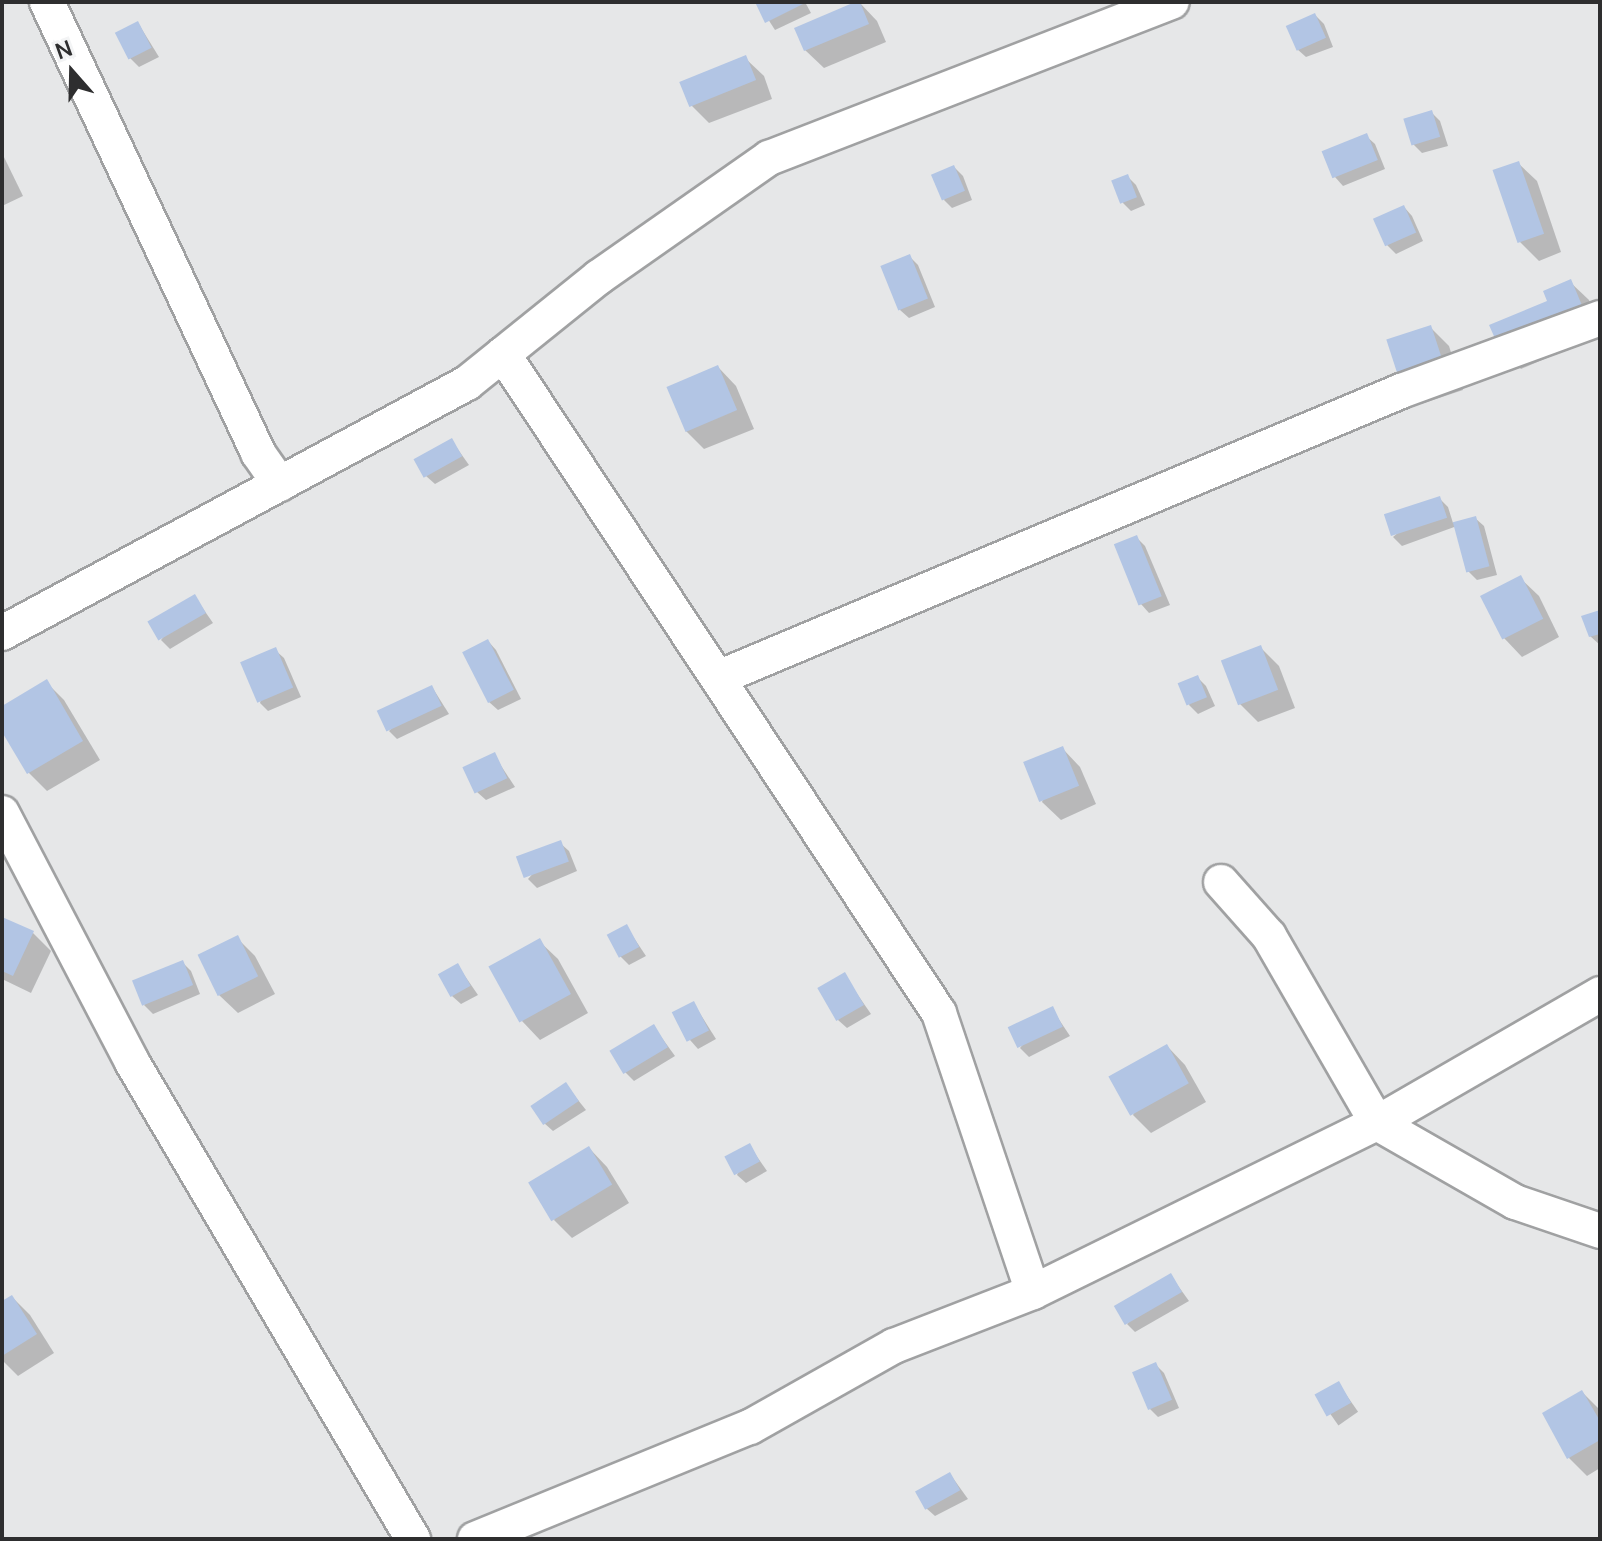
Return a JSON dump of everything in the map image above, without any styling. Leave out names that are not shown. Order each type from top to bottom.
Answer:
[{"type":"street","points":[[47,2],[258,453],[280,484]]},
{"type":"street","points":[[2,633],[467,383],[599,277],[769,158],[1172,2]]},
{"type":"street","points":[[718,678],[1401,391],[1600,318]]},
{"type":"street","points":[[503,354],[939,1013],[1033,1292]]},
{"type":"street","points":[[2,813],[132,1062],[413,1539]]},
{"type":"street","points":[[1221,882],[1269,936],[1377,1123],[1515,1202],[1600,1231]]},
{"type":"street","points":[[475,1539],[750,1427],[894,1346],[1033,1292],[1377,1123],[1600,994]]},
{"type":"building","points":[[755,2],[807,2],[765,23]]},
{"type":"building","points":[[860,2],[869,24],[804,51],[794,28]]},
{"type":"building","points":[[1315,13],[1326,38],[1297,51],[1286,26]]},
{"type":"building","points":[[138,21],[152,48],[128,60],[115,33]]},
{"type":"building","points":[[746,55],[756,80],[689,107],[679,82]]},
{"type":"building","points":[[1432,110],[1440,137],[1411,146],[1403,119]]},
{"type":"building","points":[[1367,133],[1378,160],[1332,178],[1322,151]]},
{"type":"building","points":[[1519,161],[1544,234],[1518,243],[1493,170]]},
{"type":"building","points":[[954,165],[965,191],[942,201],[931,175]]},
{"type":"building","points":[[1128,174],[1137,197],[1120,204],[1111,180]]},
{"type":"building","points":[[1404,205],[1416,232],[1385,246],[1373,219]]},
{"type":"building","points":[[910,254],[928,299],[898,310],[880,266]]},
{"type":"building","points":[[1571,279],[1586,315],[1501,352],[1489,325],[1547,301],[1543,291]]},
{"type":"building","points":[[1431,325],[1446,372],[1401,386],[1386,340]]},
{"type":"building","points":[[718,365],[737,410],[686,432],[666,387]]},
{"type":"building","points":[[452,438],[462,456],[424,478],[414,459]]},
{"type":"building","points":[[1440,496],[1447,518],[1391,536],[1384,514]]},
{"type":"building","points":[[1476,516],[1489,566],[1466,572],[1453,522]]},
{"type":"building","points":[[1137,535],[1162,596],[1139,606],[1114,544]]},
{"type":"building","points":[[1521,575],[1543,619],[1502,640],[1480,596]]},
{"type":"building","points":[[195,594],[206,613],[158,641],[147,622]]},
{"type":"building","points":[[1600,610],[1600,634],[1589,637],[1581,616]]},
{"type":"building","points":[[488,639],[514,690],[488,703],[462,652]]},
{"type":"building","points":[[1261,645],[1278,690],[1238,705],[1221,660]]},
{"type":"building","points":[[276,647],[293,688],[257,703],[240,662]]},
{"type":"building","points":[[1198,675],[1207,697],[1187,705],[1178,683]]},
{"type":"building","points":[[47,679],[83,741],[27,774],[2,732],[2,706]]},
{"type":"building","points":[[432,685],[442,706],[386,732],[377,711]]},
{"type":"building","points":[[1063,746],[1079,786],[1039,802],[1023,762]]},
{"type":"building","points":[[495,752],[507,778],[475,793],[462,767]]},
{"type":"building","points":[[561,840],[569,862],[524,878],[516,856]]},
{"type":"building","points":[[2,917],[34,931],[13,976],[2,971]]},
{"type":"building","points":[[627,924],[639,947],[619,958],[607,935]]},
{"type":"building","points":[[238,935],[258,976],[218,996],[198,955]]},
{"type":"building","points":[[540,938],[571,994],[519,1023],[488,967]]},
{"type":"building","points":[[183,960],[193,985],[142,1006],[132,981]]},
{"type":"building","points":[[458,963],[471,986],[450,997],[438,974]]},
{"type":"building","points":[[845,972],[864,1005],[836,1021],[817,988]]},
{"type":"building","points":[[694,1001],[709,1030],[687,1042],[672,1012]]},
{"type":"building","points":[[1053,1006],[1063,1027],[1017,1048],[1008,1027]]},
{"type":"building","points":[[654,1024],[668,1047],[623,1074],[609,1051]]},
{"type":"building","points":[[1167,1044],[1189,1083],[1130,1116],[1108,1076]]},
{"type":"building","points":[[566,1082],[579,1101],[543,1125],[530,1106]]},
{"type":"building","points":[[750,1143],[760,1162],[734,1175],[724,1157]]},
{"type":"building","points":[[589,1146],[612,1185],[551,1221],[528,1183]]},
{"type":"building","points":[[1171,1273],[1182,1292],[1125,1325],[1114,1306]]},
{"type":"building","points":[[12,1295],[37,1334],[2,1356],[2,1301]]},
{"type":"building","points":[[1156,1362],[1172,1400],[1148,1410],[1132,1372]]},
{"type":"building","points":[[1339,1381],[1351,1403],[1327,1416],[1315,1395]]},
{"type":"building","points":[[1582,1390],[1600,1421],[1600,1440],[1567,1459],[1542,1413]]},
{"type":"building","points":[[950,1472],[960,1490],[925,1510],[915,1491]]}]
